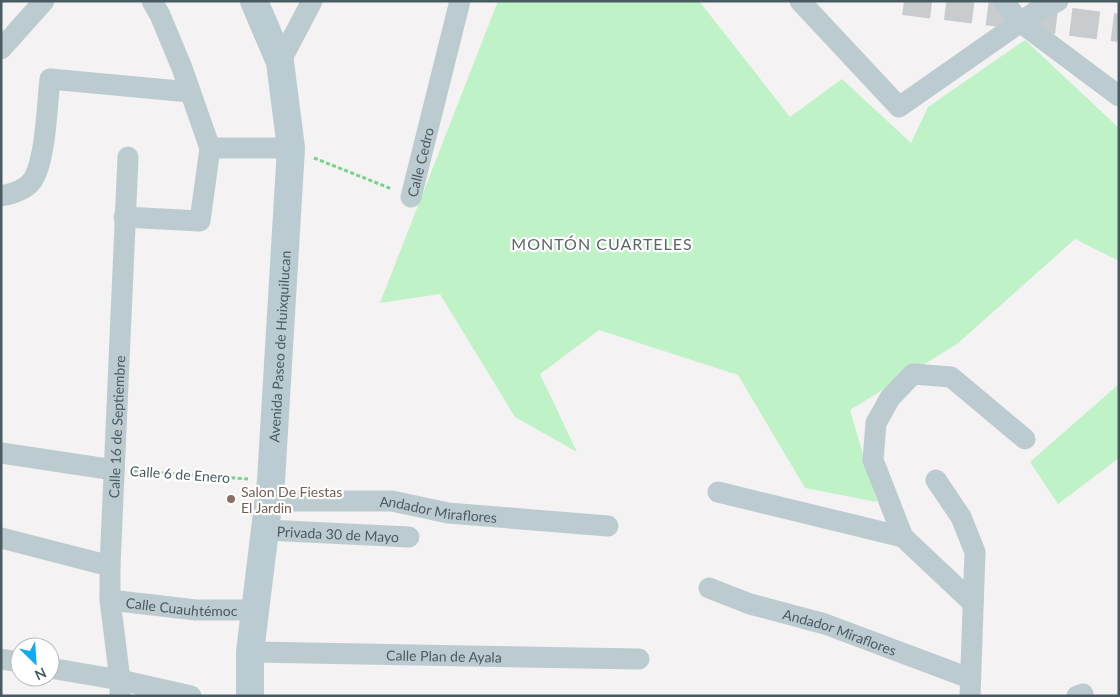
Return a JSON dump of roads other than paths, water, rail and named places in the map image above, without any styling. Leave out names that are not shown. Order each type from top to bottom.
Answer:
[{"type":"street","points":[[1,49],[44,1]]},
{"type":"street","points":[[124,217],[200,221],[210,148],[160,15],[152,1]]},
{"type":"street","name":"Avenida Paseo de Huixquilucan","points":[[250,696],[250,652],[270,491],[291,148],[280,62],[254,1]]},
{"type":"street","points":[[280,62],[312,1]]},
{"type":"street","name":"Calle Cedro","points":[[411,197],[460,1]]},
{"type":"street","points":[[800,1],[899,107],[1035,12],[1058,1]]},
{"type":"street","points":[[1003,1],[1021,23],[1119,96]]},
{"type":"street","points":[[1,196],[14,194],[31,182],[40,164],[50,78],[190,92]]},
{"type":"street","points":[[210,148],[291,148]]},
{"type":"street","name":"Calle 16 de Septiembre","points":[[120,688],[110,600],[110,566],[128,157]]},
{"type":"street","points":[[973,603],[903,537],[873,460],[876,423],[890,398],[912,374],[951,377],[1025,439]]},
{"type":"street","name":"Calle 6 de Enero","points":[[1,453],[114,470]]},
{"type":"street","points":[[936,480],[961,517],[976,552],[969,687]]},
{"type":"street","name":"Andador Miraflores","points":[[270,491],[392,501],[448,513],[608,526]]},
{"type":"street","points":[[718,492],[903,537]]},
{"type":"street","name":"Privada 30 de Mayo","points":[[266,530],[410,537]]},
{"type":"street","points":[[1,538],[110,566]]},
{"type":"street","name":"Andador Miraflores","points":[[709,588],[750,604],[825,624],[969,687]]},
{"type":"street","name":"Calle Cuauhtémoc","points":[[110,600],[196,610],[255,610]]},
{"type":"street","name":"Calle Plan de Ayala","points":[[250,652],[639,659]]},
{"type":"street","points":[[60,671],[120,688],[191,696]]},
{"type":"tunnel","points":[[904,1],[1119,28]]},
{"type":"place","name":"Salon De Fiestas El Jardin","points":[[231,499]]},
{"type":"district","name":"MONTÓN CUARTELES","points":[[602,243]]}]
